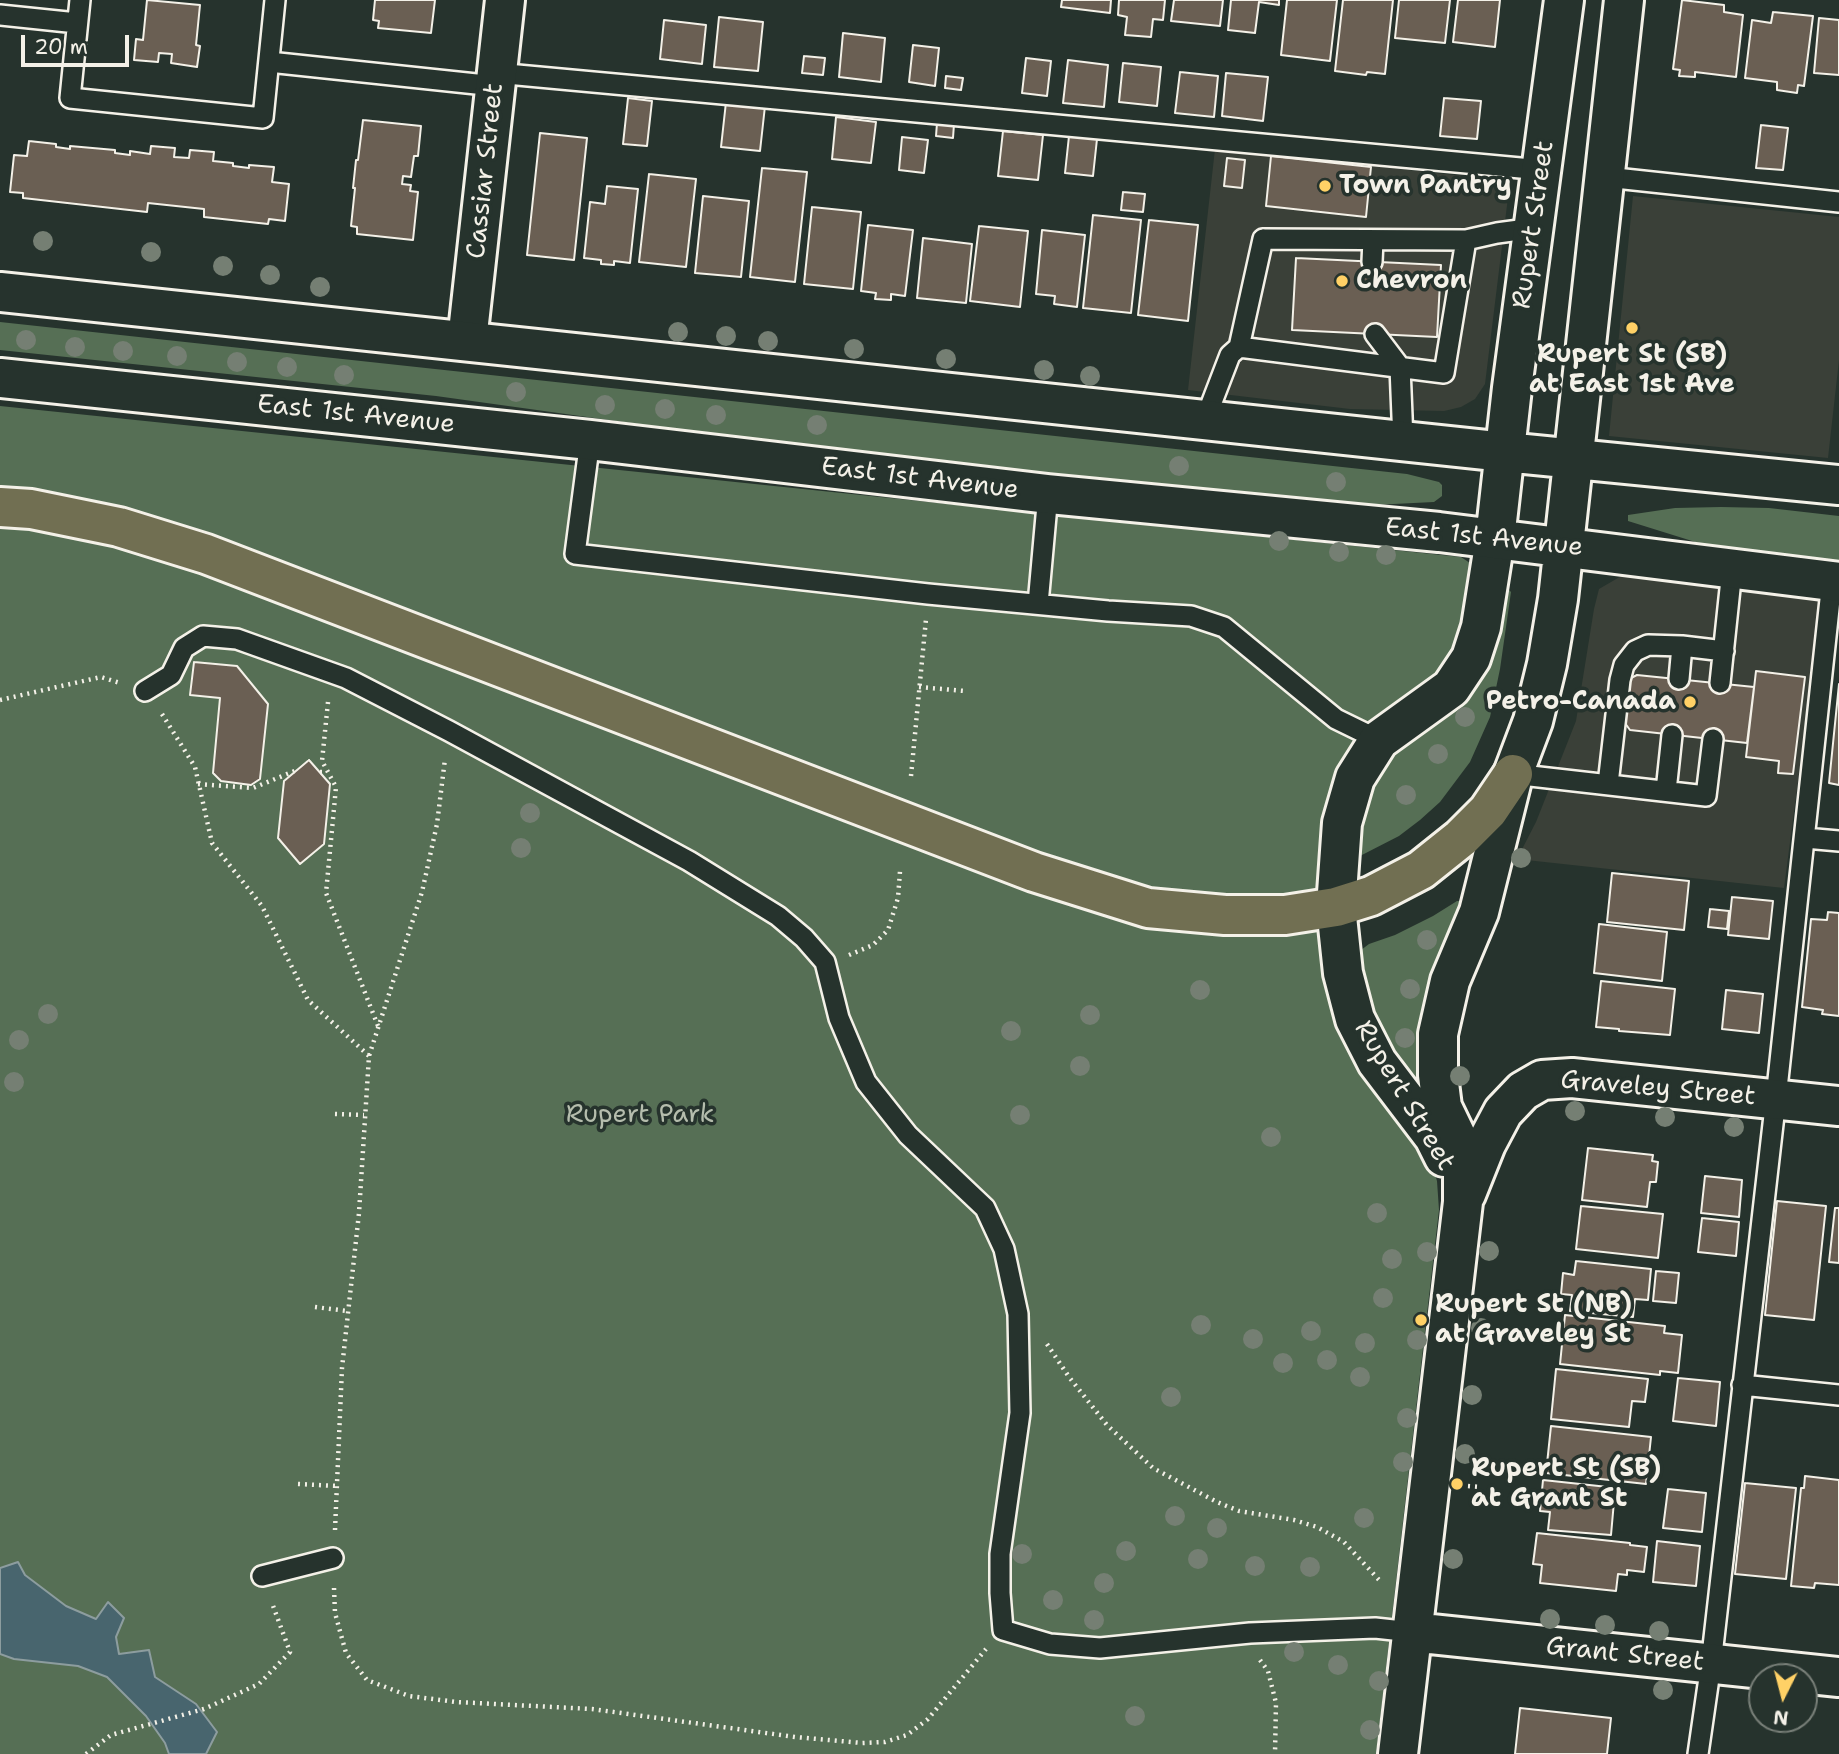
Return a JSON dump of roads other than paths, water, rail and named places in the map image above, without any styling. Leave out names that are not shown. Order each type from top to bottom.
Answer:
[{"type":"highway","points":[[0,507],[31,509],[119,527],[206,554],[1034,872],[1148,908],[1225,915],[1285,915],[1336,906],[1371,896],[1421,870],[1461,838],[1488,811],[1513,774]]},
{"type":"main road","name":"Cassiar Street","points":[[467,341],[505,0]]},
{"type":"main road","name":"Rupert Street","points":[[1462,1202],[1434,1137],[1377,1062],[1355,1018],[1343,973],[1336,906],[1342,824],[1355,778],[1379,740],[1451,688],[1471,658],[1481,626],[1495,539],[1564,0]]},
{"type":"main road","name":"Rupert Street","points":[[1398,1754],[1462,1202],[1463,1164],[1457,1138],[1442,1107],[1438,1075],[1438,1034],[1450,981],[1479,912],[1513,774],[1533,721],[1547,664],[1565,547],[1624,0]]},
{"type":"main road","points":[[0,292],[1574,460],[1839,485]]},
{"type":"main road","name":"East 1st Avenue","points":[[0,378],[590,440],[1048,494],[1495,539],[1835,581]]},
{"type":"main road","name":"Graveley Street","points":[[1462,1202],[1486,1144],[1503,1112],[1523,1091],[1542,1080],[1572,1078],[1839,1105]]},
{"type":"main road","name":"Grant Street","points":[[1412,1632],[1839,1677]]},
{"type":"lane","points":[[79,0],[70,98],[263,118],[275,0]]},
{"type":"lane","points":[[0,15],[77,23]]},
{"type":"lane","points":[[269,62],[1542,170]]},
{"type":"lane","points":[[1606,177],[1839,202]]},
{"type":"lane","points":[[1205,420],[1230,355],[1239,347],[1263,239],[1466,240],[1534,228]]},
{"type":"lane","points":[[1372,262],[1373,240]]},
{"type":"lane","points":[[1239,347],[1444,373],[1466,240]]},
{"type":"lane","points":[[1375,334],[1400,367],[1403,441]]},
{"type":"lane","points":[[590,440],[575,555],[928,594],[1191,616],[1224,627],[1336,719],[1379,740]]},
{"type":"lane","points":[[1038,604],[1048,494]]},
{"type":"lane","points":[[1720,684],[1732,570]]},
{"type":"lane","points":[[1698,1754],[1711,1664],[1835,581]]},
{"type":"lane","points":[[145,691],[172,675],[184,648],[203,636],[237,639],[332,673],[449,731],[689,861],[778,916],[804,938],[825,962],[839,1018],[866,1082],[908,1135],[985,1208],[1004,1250],[1018,1314],[1020,1413],[1000,1554],[1003,1630],[1050,1644],[1100,1648],[1250,1633],[1375,1628],[1412,1632]]},
{"type":"lane","points":[[1608,784],[1624,665],[1635,651],[1648,645],[1724,651]]},
{"type":"lane","points":[[1679,679],[1682,646]]},
{"type":"lane","points":[[1666,791],[1672,735]]},
{"type":"lane","points":[[1513,774],[1706,796],[1713,739]]},
{"type":"lane","points":[[1805,838],[1839,842]]},
{"type":"lane","points":[[1742,1385],[1839,1395]]},
{"type":"lane","points":[[262,1576],[333,1558]]},
{"type":"water","points":[[18,1562],[25,1575],[66,1606],[96,1619],[108,1602],[124,1618],[116,1637],[119,1654],[149,1650],[155,1677],[196,1704],[217,1732],[206,1754],[169,1754],[165,1743],[146,1716],[107,1677],[78,1666],[14,1659],[0,1654],[0,1568]]},
{"type":"place","name":"Town Pantry","points":[[1325,186]]},
{"type":"place","name":"Chevron","points":[[1342,281]]},
{"type":"place","name":"Rupert St (SB) at East 1st Ave","points":[[1632,328]]},
{"type":"place","name":"Petro-Canada","points":[[1690,702]]},
{"type":"place","name":"Rupert St (NB) at Graveley St","points":[[1421,1320]]},
{"type":"place","name":"Rupert St (SB) at Grant St","points":[[1457,1484]]},
{"type":"park label","name":"Rupert Park","points":[[640,1115]]}]
